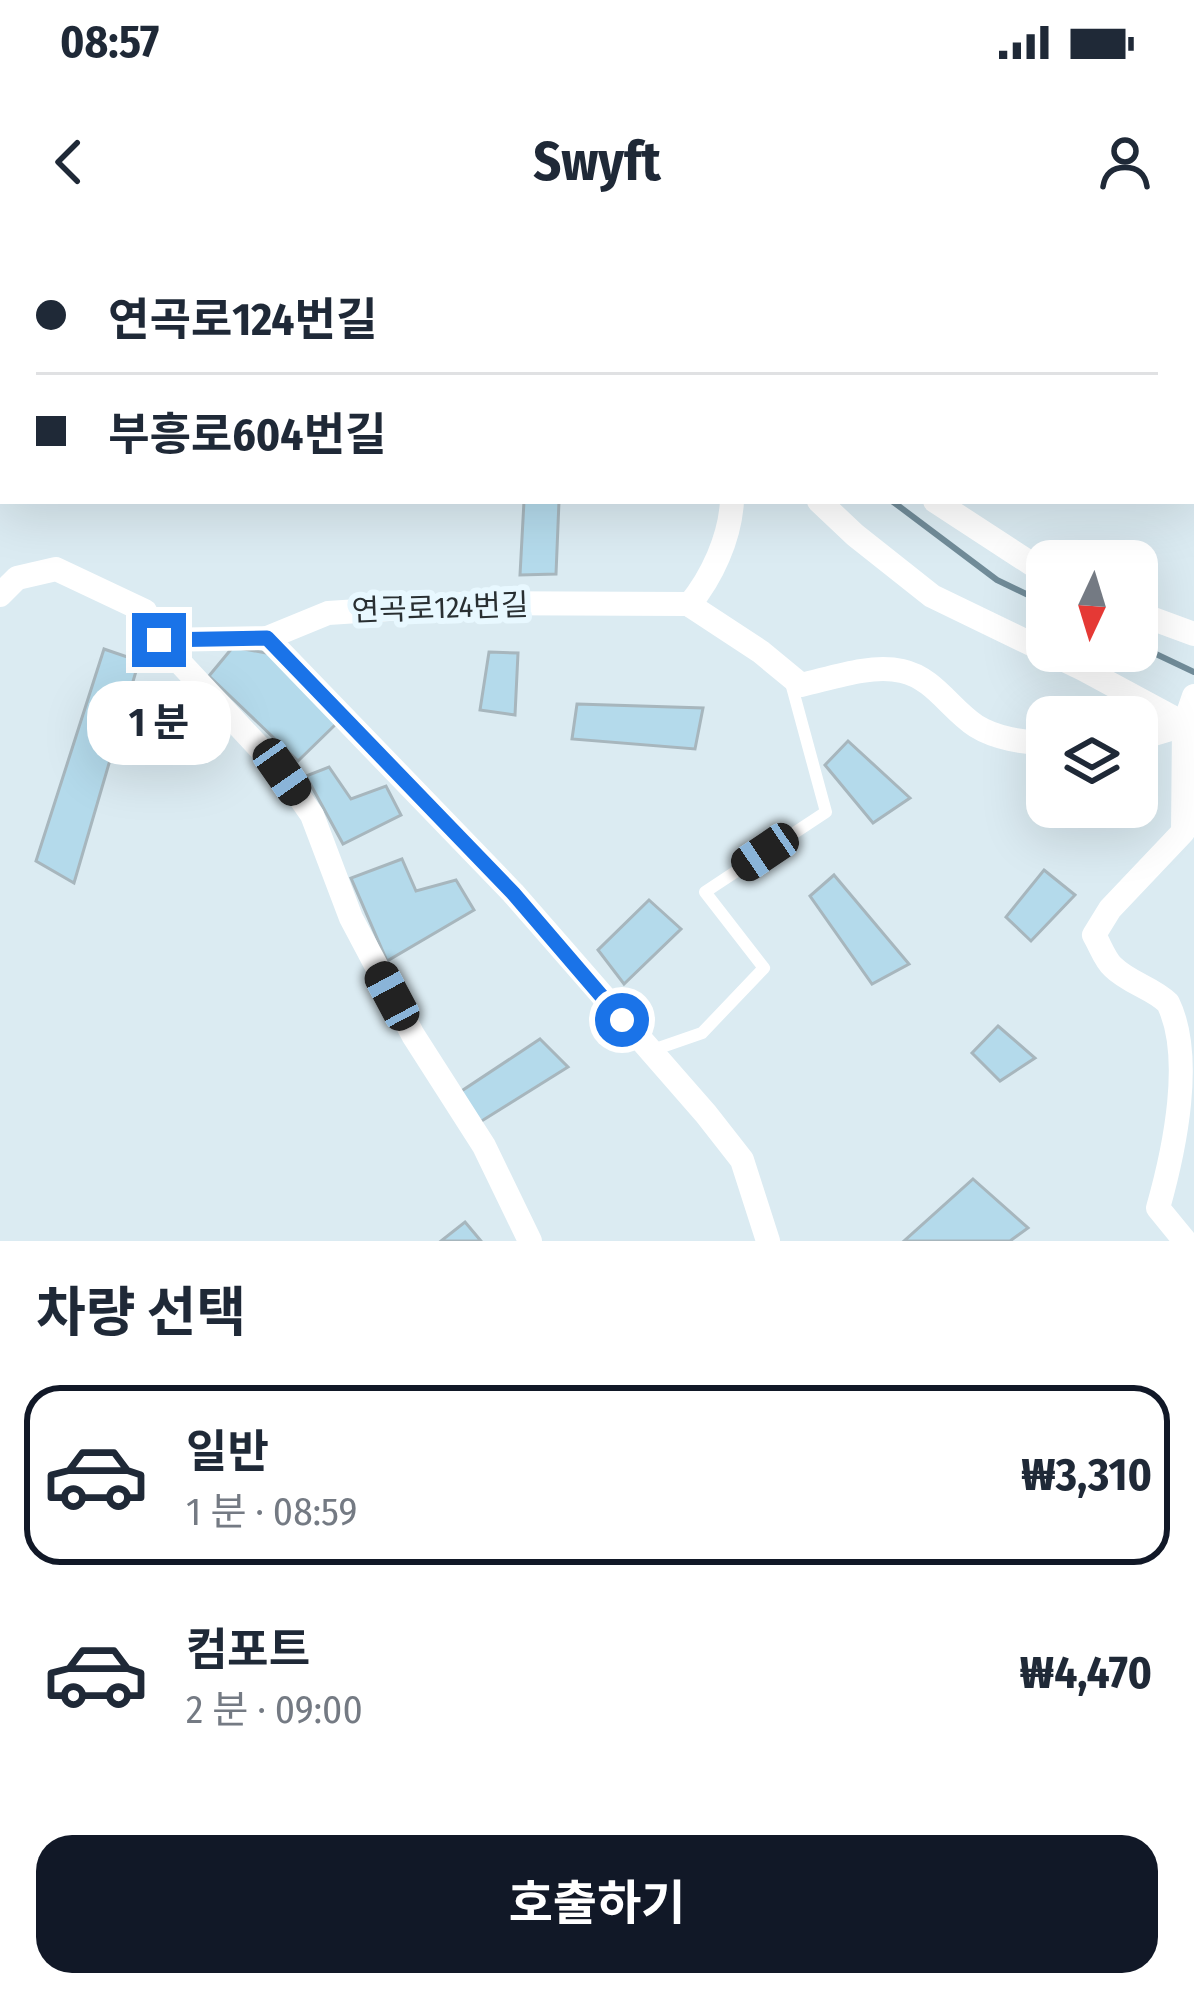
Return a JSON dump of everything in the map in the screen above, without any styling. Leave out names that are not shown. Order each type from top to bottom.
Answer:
[{"type":"street","points":[[732,504],[707,583],[689,605],[801,686],[854,673],[899,670],[924,679],[977,727],[1026,743]]},
{"type":"street","points":[[822,504],[932,596],[1189,727]]},
{"type":"street","points":[[940,504],[1026,560]]},
{"type":"street","points":[[0,595],[17,578],[56,568],[145,611],[159,640],[282,772],[312,815],[350,918],[413,1035],[484,1146],[530,1241]]},
{"type":"street","name":"연곡로124번길","points":[[267,638],[328,613],[481,603],[689,605]]},
{"type":"street","points":[[1158,621],[1194,634]]},
{"type":"street","points":[[159,640],[267,638],[513,893],[706,1114],[742,1160],[768,1241]]},
{"type":"street","points":[[1186,1241],[1158,1208],[1186,1111],[1194,1054],[1182,1020],[1166,1000],[1113,967],[1094,935],[1110,909],[1183,832],[1194,696]]},
{"type":"street","points":[[1158,734],[1189,727]]},
{"type":"lane","points":[[649,1051],[702,1033],[764,968],[705,892],[826,812],[789,676]]},
{"type":"building","points":[[524,504],[559,504],[556,574],[520,575]]},
{"type":"building","points":[[233,647],[272,654],[337,723],[298,761],[209,676]]},
{"type":"building","points":[[104,649],[139,661],[74,883],[36,861]]},
{"type":"building","points":[[489,652],[518,653],[515,715],[480,710]]},
{"type":"building","points":[[577,704],[703,708],[695,749],[572,739]]},
{"type":"building","points":[[848,741],[910,798],[873,823],[825,765]]},
{"type":"building","points":[[329,767],[351,799],[386,786],[401,815],[343,844],[306,776]]},
{"type":"building","points":[[402,859],[416,891],[456,880],[474,910],[387,961],[351,878]]},
{"type":"building","points":[[1044,870],[1075,895],[1031,941],[1006,917]]},
{"type":"building","points":[[834,875],[909,964],[872,984],[810,896]]},
{"type":"building","points":[[649,900],[681,929],[624,984],[598,950]]},
{"type":"building","points":[[998,1026],[1035,1058],[1000,1081],[972,1053]]},
{"type":"building","points":[[540,1039],[568,1067],[480,1122],[460,1092]]},
{"type":"building","points":[[973,1179],[1028,1228],[1010,1241],[904,1241]]},
{"type":"building","points":[[465,1222],[481,1241],[441,1241]]},
{"type":"waterway","points":[[896,504],[997,580],[1026,594]]},
{"type":"waterway","points":[[1158,655],[1194,672]]},
{"type":"route","points":[[159,640],[267,638],[513,893],[622,1020]]}]
